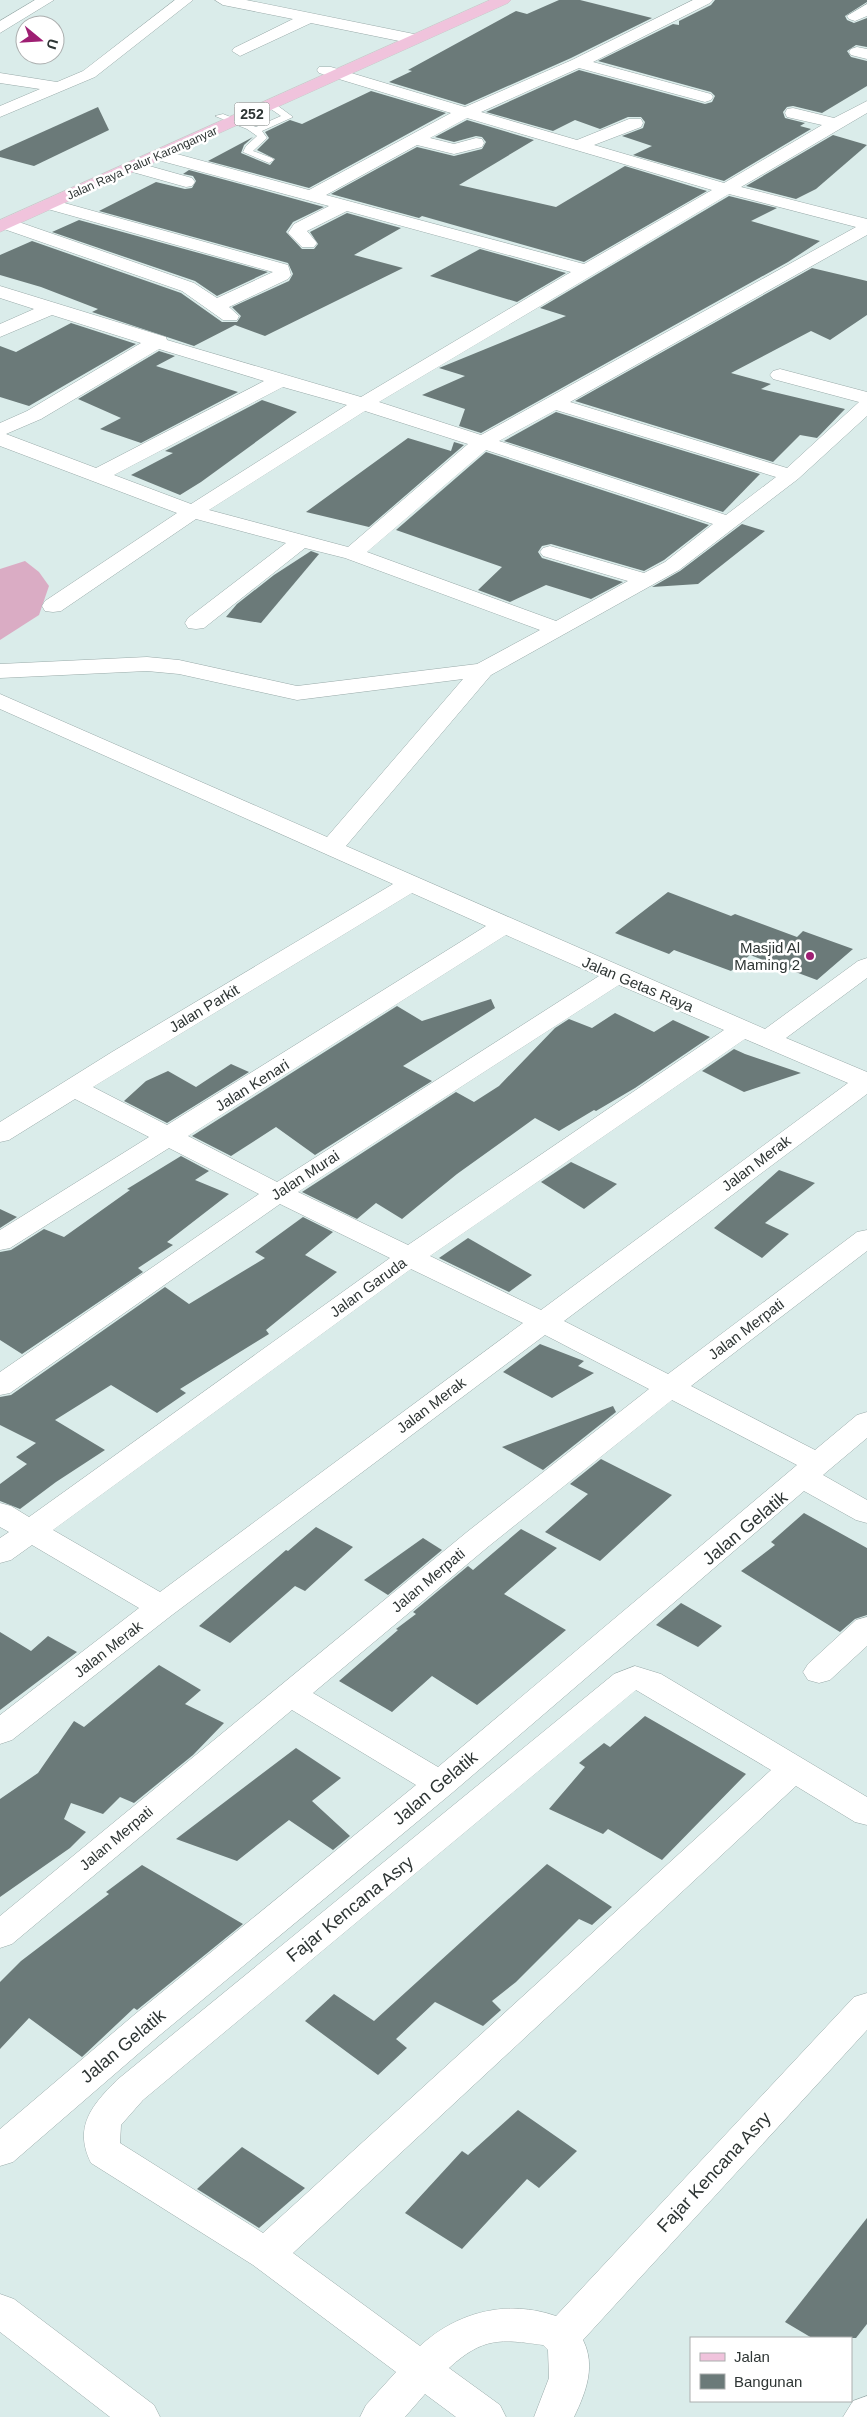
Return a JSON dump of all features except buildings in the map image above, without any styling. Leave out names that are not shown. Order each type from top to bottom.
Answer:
[{"type":"main road","name":"Jalan Raya Palur Karanganyar","points":[[2,221],[50,204],[160,156],[228,118],[271,105],[332,72],[393,34],[475,0]]},
{"type":"main road","name":"Jalan Raya Palur Karanganyar","points":[[2,221],[30,198],[228,118],[503,0]]},
{"type":"main road","points":[[30,198],[50,204]]},
{"type":"street","points":[[0,28],[46,0]]},
{"type":"street","points":[[0,112],[89,74],[185,0]]},
{"type":"street","points":[[223,0],[414,39]]},
{"type":"street","points":[[310,197],[464,113],[578,63],[705,0]]},
{"type":"street","points":[[240,51],[310,17]]},
{"type":"street","points":[[578,63],[705,97]]},
{"type":"street","points":[[332,72],[464,113],[728,189],[867,224]]},
{"type":"street","points":[[0,78],[59,87]]},
{"type":"street","points":[[53,606],[129,552],[362,403],[584,270],[728,189],[867,106]]},
{"type":"street","points":[[793,113],[837,124]]},
{"type":"street","points":[[578,146],[635,123]]},
{"type":"street","points":[[417,140],[456,150],[464,149],[476,142]]},
{"type":"street","points":[[160,156],[584,270]]},
{"type":"street","points":[[135,167],[205,187]]},
{"type":"street","points":[[50,204],[282,269],[282,275],[277,278],[215,306]]},
{"type":"street","points":[[308,243],[297,233],[300,228],[344,205]]},
{"type":"street","points":[[2,221],[188,287],[231,316]]},
{"type":"street","points":[[352,554],[482,443],[867,228]]},
{"type":"street","points":[[0,292],[281,380],[362,403],[730,523]]},
{"type":"street","points":[[0,331],[50,308]]},
{"type":"street","points":[[0,430],[34,415],[158,342]]},
{"type":"street","points":[[780,376],[867,398]]},
{"type":"street","points":[[96,476],[281,380]]},
{"type":"street","points":[[555,403],[697,448],[792,475]]},
{"type":"street","points":[[332,847],[483,670],[556,628],[672,566],[792,475],[867,405]]},
{"type":"street","points":[[0,439],[194,512],[352,554],[556,628]]},
{"type":"street","points":[[196,623],[301,540]]},
{"type":"street","points":[[550,552],[646,580]]},
{"type":"street","points":[[0,671],[147,664],[179,667],[297,693],[340,690],[483,670]]},
{"type":"street","name":"Jalan Getas Raya","points":[[0,701],[332,847],[503,926],[866,1082]]},
{"type":"street","name":"Jalan Parkit","points":[[0,1134],[410,884]]},
{"type":"street","name":"Jalan Kenari","points":[[0,1242],[170,1137],[503,926]]},
{"type":"street","name":"Jalan Garuda","points":[[0,1553],[411,1256],[754,1035],[867,966]]},
{"type":"street","name":"Jalan Murai","points":[[0,1386],[278,1193],[617,975]]},
{"type":"street","name":"Jalan Merak","points":[[0,1732],[162,1607],[866,1082]]},
{"type":"street","points":[[74,1088],[278,1193],[411,1256],[670,1387],[812,1471],[867,1513]]},
{"type":"street","name":"Jalan Merpati","points":[[0,1934],[478,1539],[670,1387],[867,1238]]},
{"type":"street","name":"Jalan Gelatik","points":[[0,2151],[147,2025],[440,1784],[812,1471],[867,1422]]},
{"type":"street","points":[[0,1513],[162,1607]]},
{"type":"street","points":[[819,1672],[867,1628]]},
{"type":"street","name":"Fajar Kencana Asry","points":[[486,2417],[422,2372],[266,2254],[104,2152],[99,2135],[105,2116],[130,2090],[625,1682],[635,1677],[650,1682],[867,1813]]},
{"type":"street","points":[[290,1694],[440,1784]]},
{"type":"street","points":[[266,2254],[793,1769]]},
{"type":"street","name":"Fajar Kencana Asry","points":[[561,2337],[867,2007]]},
{"type":"street","points":[[0,2310],[140,2417]]},
{"type":"street","points":[[380,2417],[445,2348],[469,2332],[494,2326],[520,2326],[544,2329],[561,2337],[570,2353],[568,2377],[562,2401],[554,2417]]},
{"type":"street","points":[[863,2417],[867,2413]]},
{"type":"lane","points":[[255,130],[288,117],[271,105]]},
{"type":"lane","points":[[228,118],[262,135],[262,138],[249,148],[248,152],[269,160]]},
{"type":"shaded area","points":[[25,561],[39,572],[49,586],[39,615],[0,640],[0,569]]},
{"type":"place","name":"Masjid Al Maming 2","points":[[810,956]]}]
